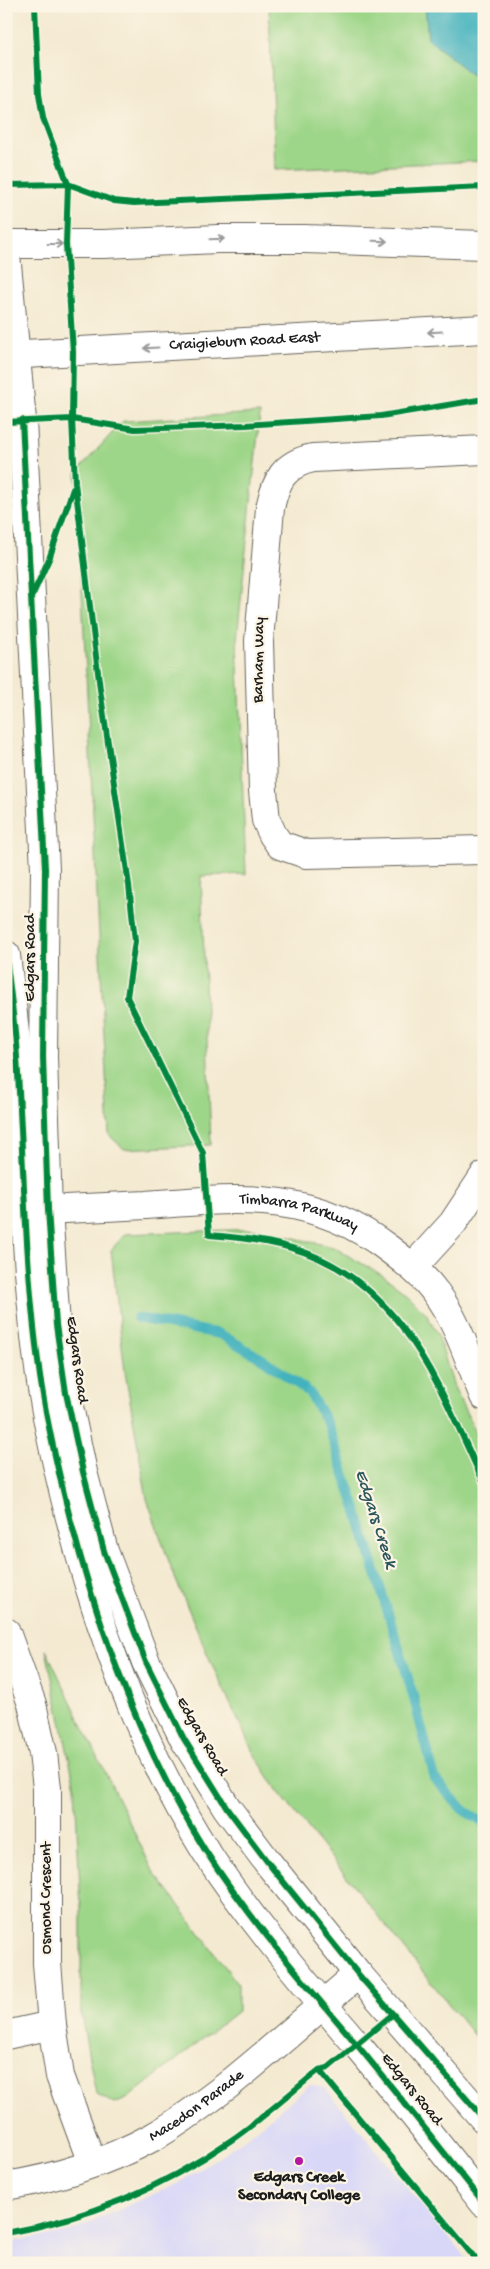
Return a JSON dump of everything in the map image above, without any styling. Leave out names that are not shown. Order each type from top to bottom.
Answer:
[{"type":"main road","points":[[6,244],[104,244],[218,239],[306,239],[484,245]]},
{"type":"main road","name":"Edgars Road","points":[[6,254],[12,355],[22,420],[45,869],[43,1057],[37,1210],[40,1377],[56,1462],[86,1576],[128,1700],[168,1783],[205,1849],[248,1910],[322,2005],[484,2203]]},
{"type":"main road","name":"Craigieburn Road East","points":[[12,355],[484,329]]},
{"type":"main road","name":"Barham Way","points":[[484,450],[313,458],[302,460],[290,468],[280,477],[274,489],[270,508],[259,641],[262,791],[266,820],[280,845],[306,854],[484,850]]},
{"type":"main road","name":"Edgars Road","points":[[6,955],[37,1210],[66,1393],[79,1454],[104,1551],[146,1662],[184,1740],[227,1808],[269,1864],[358,1974],[484,2119]]},
{"type":"main road","points":[[413,1267],[453,1223],[484,1176]]},
{"type":"main road","name":"Timbarra Parkway","points":[[37,1210],[251,1198],[297,1205],[334,1216],[362,1230],[413,1267],[436,1293],[450,1316],[466,1350],[484,1396]]},
{"type":"main road","name":"Osmond Crescent","points":[[6,1632],[32,1704],[45,1771],[47,1788],[47,1963],[52,2025],[60,2076],[92,2163]]},
{"type":"main road","name":"Macedon Parade","points":[[6,2186],[34,2182],[92,2163],[153,2137],[196,2109],[264,2056],[358,1974]]},
{"type":"main road","points":[[6,2035],[52,2025]]},
{"type":"shaded area","name":"Edgars Creek Secondary College","points":[[310,2085],[325,2088],[470,2263],[6,2263],[6,2243],[71,2231],[181,2182],[243,2140]]},
{"type":"green space","points":[[269,6],[484,6],[484,161],[275,170]]},
{"type":"green space","points":[[260,413],[237,639],[246,874],[201,876],[211,1145],[124,1149],[109,1135],[76,473],[123,421]]},
{"type":"green space","points":[[256,1229],[333,1247],[382,1275],[405,1292],[426,1313],[438,1335],[454,1387],[484,1450],[484,2048],[277,1790],[253,1752],[213,1667],[173,1573],[147,1499],[125,1372],[111,1250],[125,1234]]},
{"type":"green space","points":[[46,1650],[153,1871],[238,1984],[238,2011],[128,2098],[115,2104],[96,2094],[81,2015],[81,1910],[75,1787]]},
{"type":"water","points":[[425,6],[484,6],[484,85],[428,39]]},
{"type":"waterway","name":"Edgars Creek","points":[[137,1318],[220,1334],[264,1360],[309,1392],[328,1425],[357,1512],[411,1688],[435,1779],[462,1809],[484,1823]]},
{"type":"cycle path","points":[[35,6],[39,94],[43,118],[68,184],[66,244],[73,352],[72,419],[75,483],[100,689],[129,885],[135,941],[127,997],[203,1153],[209,1235],[249,1239],[288,1247],[327,1262],[360,1283],[388,1310],[412,1341],[432,1374],[484,1483]]},
{"type":"cycle path","points":[[6,185],[68,184],[114,201],[134,203],[484,187]]},
{"type":"cycle path","points":[[6,422],[72,419],[135,429],[246,425],[381,416],[484,399]]},
{"type":"cycle path","points":[[22,420],[45,869],[43,1057],[48,1210],[56,1325],[66,1393],[83,1472],[104,1551],[146,1662],[184,1739],[227,1808],[269,1864],[358,1974],[484,2119]]},
{"type":"cycle path","points":[[33,594],[49,559],[73,489]]},
{"type":"cycle path","points":[[6,955],[16,1045],[31,1297],[43,1394],[49,1430],[70,1518],[95,1604],[125,1689],[161,1771],[182,1811],[222,1876],[278,1951],[374,2066],[484,2203]]},
{"type":"cycle path","points":[[6,2233],[36,2227],[95,2210],[151,2187],[178,2173],[204,2158],[264,2116],[319,2070],[328,2068],[393,2014]]},
{"type":"cycle path","points":[[319,2070],[479,2263]]},
{"type":"place","name":"Edgars Creek Secondary College","points":[[299,2161]]}]
